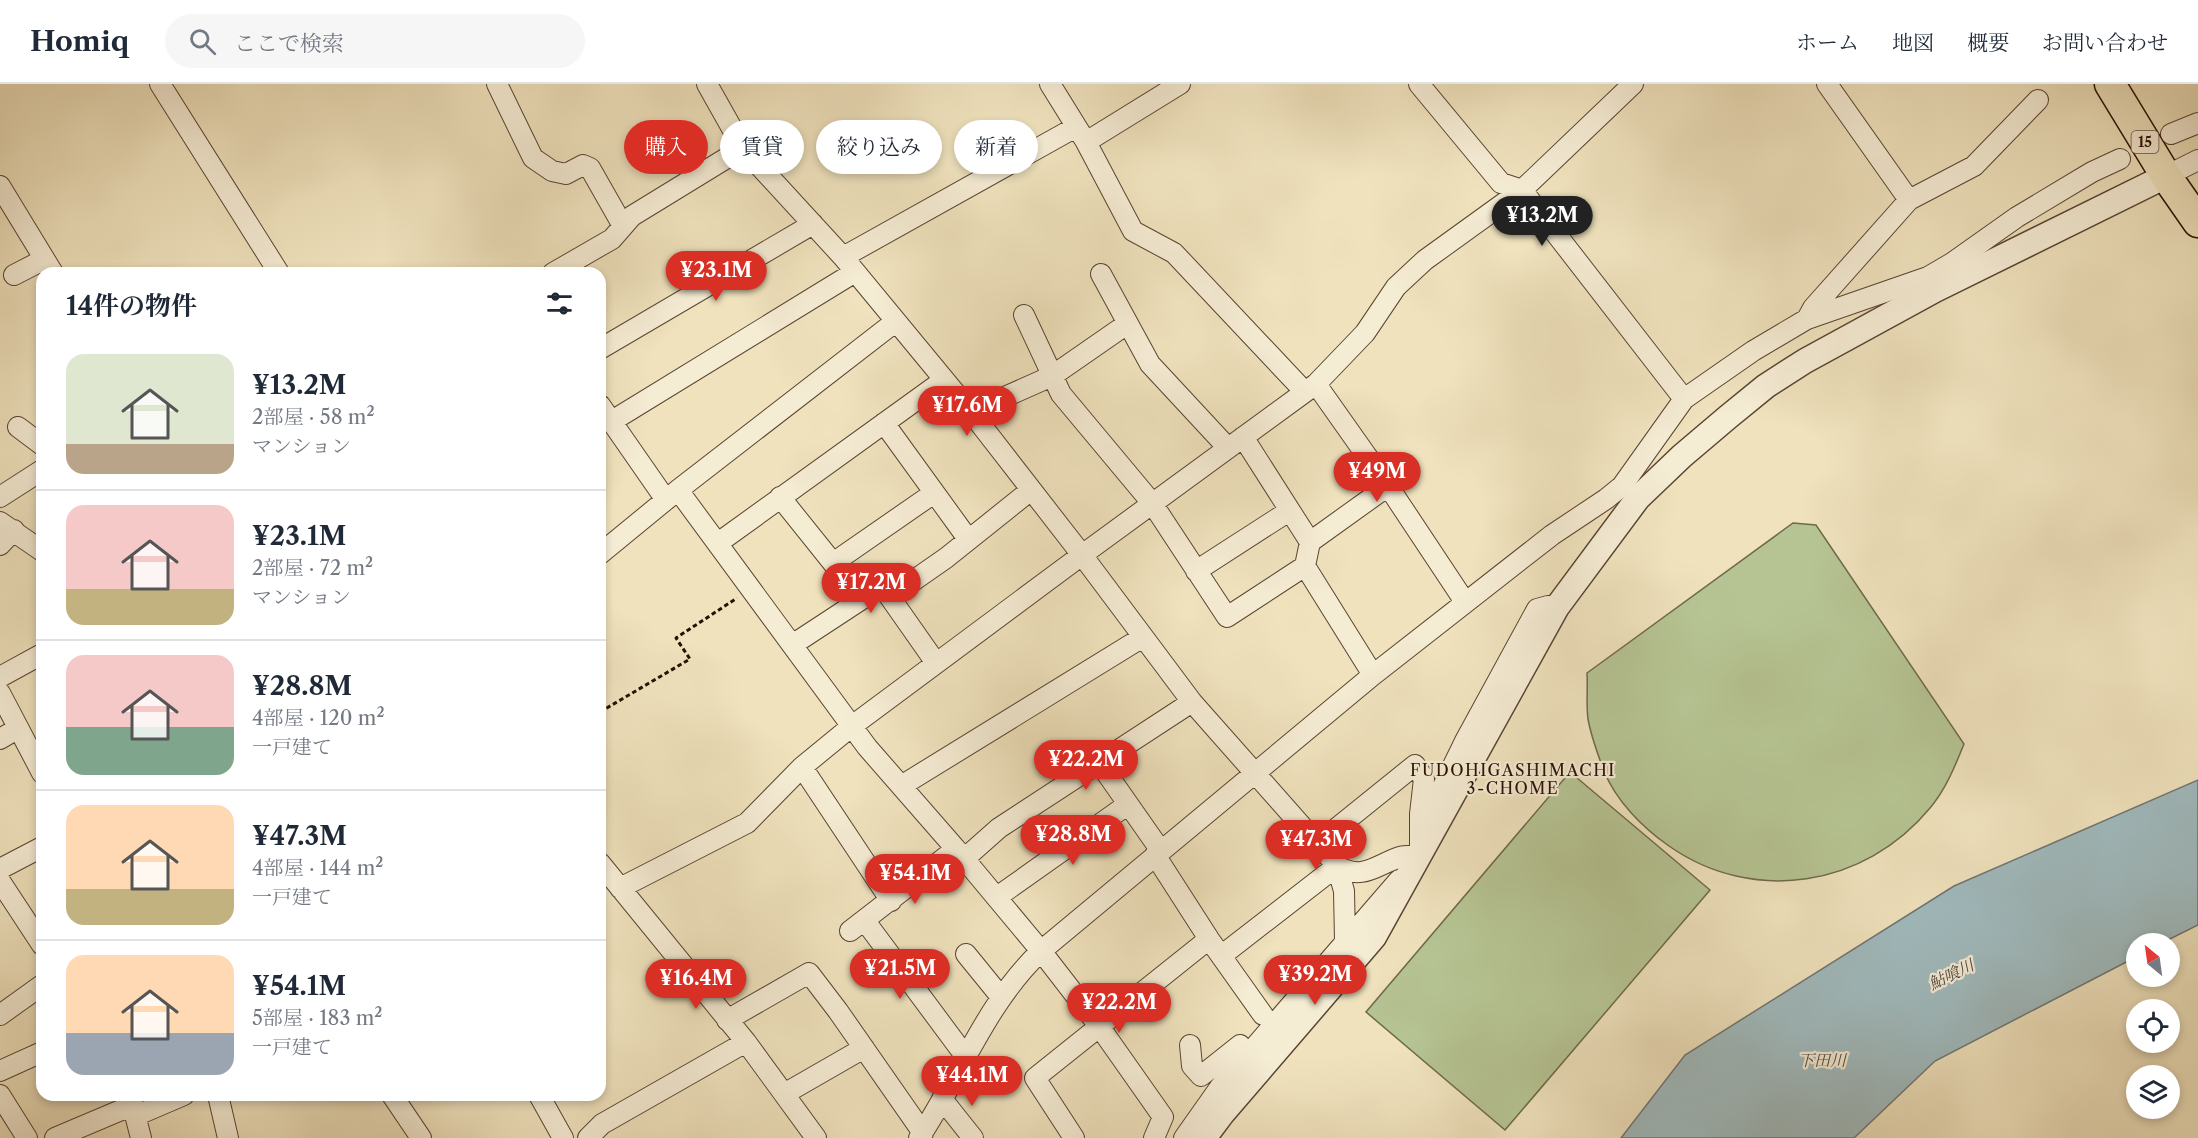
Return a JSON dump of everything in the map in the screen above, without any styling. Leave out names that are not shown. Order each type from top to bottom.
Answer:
[{"type":"main road","name":"15","points":[[2110,84],[2182,199]]},
{"type":"street","points":[[160,84],[270,267]]},
{"type":"street","points":[[497,84],[533,158],[552,171],[566,174],[583,165],[590,168],[623,226]]},
{"type":"street","points":[[707,84],[728,120]]},
{"type":"street","points":[[1050,84],[1081,135],[1133,231],[1174,253],[1310,388],[1389,486],[1465,602]]},
{"type":"street","points":[[1163,1117],[1099,1026],[1041,951],[852,726],[718,543],[672,495],[606,413],[849,264],[1081,135],[1180,84]]},
{"type":"street","points":[[1419,84],[1501,183],[1522,190],[1684,399]]},
{"type":"street","points":[[620,888],[747,823],[802,767],[852,726],[1310,388],[1365,333],[1396,287],[1425,260],[1522,190],[1633,84]]},
{"type":"street","points":[[1827,84],[1909,200]]},
{"type":"street","points":[[1808,319],[1813,308],[1909,200],[1974,166],[2038,100]]},
{"type":"street","points":[[2172,134],[2198,123]]},
{"type":"street","points":[[727,1020],[809,973],[864,1048],[921,1135],[1001,997],[1021,970],[1253,773],[1373,675],[1552,535],[1606,500],[1630,492],[1682,456],[1766,386],[1932,283],[1952,263],[2017,217],[2092,172],[2120,159]]},
{"type":"street","points":[[1204,1138],[1374,937],[1419,846],[1557,607],[1630,492],[1684,399],[1753,351],[1808,319],[1932,283],[2182,199],[2198,160]]},
{"type":"street","points":[[563,267],[612,239],[632,216],[720,161]]},
{"type":"street","points":[[768,174],[849,264],[971,412],[1192,702],[1337,866],[1348,872],[1372,871],[1419,846]]},
{"type":"street","points":[[0,186],[48,266]]},
{"type":"street","points":[[606,345],[813,224]]},
{"type":"street","points":[[14,275],[36,269]]},
{"type":"street","points":[[1101,274],[1150,364],[1236,442],[1310,542]]},
{"type":"street","points":[[1024,315],[1061,394],[1152,504],[1227,617],[1305,566]]},
{"type":"street","points":[[606,548],[895,322]]},
{"type":"street","points":[[971,412],[1052,376],[1127,324]]},
{"type":"street","points":[[718,543],[944,380]]},
{"type":"street","points":[[884,423],[968,539]]},
{"type":"street","points":[[18,427],[36,440]]},
{"type":"street","points":[[0,497],[36,474]]},
{"type":"street","points":[[1373,675],[1305,566],[1310,542],[1389,486]]},
{"type":"street","points":[[890,597],[946,558],[1031,490]]},
{"type":"street","points":[[833,563],[934,493]]},
{"type":"street","points":[[780,497],[861,598]]},
{"type":"street","points":[[1196,571],[1289,511]]},
{"type":"street","points":[[0,545],[7,526],[36,547]]},
{"type":"street","points":[[792,645],[882,586],[936,663]]},
{"type":"street","points":[[901,786],[1143,637]]},
{"type":"street","points":[[0,677],[36,657]]},
{"type":"street","points":[[0,693],[9,734],[36,758]]},
{"type":"street","points":[[966,1057],[857,926],[891,900],[1098,761],[1192,702]]},
{"type":"street","points":[[1098,761],[1158,853],[1209,939],[1263,1016]]},
{"type":"street","points":[[1184,1138],[1220,1087],[1345,941],[1419,846],[1424,779],[1415,765],[1317,844]]},
{"type":"street","points":[[802,767],[891,900]]},
{"type":"street","points":[[997,897],[1127,805]]},
{"type":"street","points":[[0,868],[36,850]]},
{"type":"street","points":[[1337,866],[1344,891],[1345,941]]},
{"type":"street","points":[[1221,956],[1337,866]]},
{"type":"street","points":[[606,870],[746,1042],[816,1138]]},
{"type":"street","points":[[0,881],[36,936]]},
{"type":"street","points":[[1074,1138],[1035,1078],[1209,939]]},
{"type":"street","points":[[966,954],[1001,997]]},
{"type":"street","points":[[0,1015],[36,989]]},
{"type":"street","points":[[1222,1114],[1220,1087],[1240,1045],[1263,1016],[1299,995]]},
{"type":"street","points":[[588,1138],[602,1124],[746,1042]]},
{"type":"street","points":[[1190,1045],[1192,1066],[1201,1076],[1240,1045]]},
{"type":"street","points":[[784,1094],[864,1048]]},
{"type":"street","points":[[0,1071],[36,1055]]},
{"type":"street","points":[[0,1095],[27,1138]]},
{"type":"street","points":[[942,1099],[973,1138]]},
{"type":"street","points":[[55,1138],[133,1105],[153,1101]]},
{"type":"street","points":[[219,1101],[228,1138]]},
{"type":"street","points":[[395,1101],[411,1136]]},
{"type":"street","points":[[542,1101],[563,1138]]},
{"type":"street","points":[[133,1105],[141,1138]]},
{"type":"street","points":[[1147,1138],[1163,1117]]},
{"type":"street","points":[[1155,1138],[1163,1117]]},
{"type":"path","points":[[606,708],[690,659],[676,638],[751,588]]},
{"type":"green space","points":[[1793,523],[1816,525],[1964,744],[1941,793],[1904,835],[1874,856],[1841,870],[1807,879],[1771,881],[1736,876],[1702,865],[1669,846],[1631,813],[1609,782],[1595,745],[1588,719],[1587,673]]},
{"type":"green space","points":[[1570,772],[1710,890],[1505,1130],[1366,1012]]},
{"type":"water","name":"下田川","points":[[2198,780],[2198,925],[2180,934],[2126,933],[2126,962],[1935,1061],[1854,1138],[1621,1138],[1685,1055],[1954,886]]},
{"type":"district","name":"FUDOHIGASHIMACHI 3-CHOME","points":[[1513,779]]},
{"type":"water label","name":"鮎喰川","points":[[1951,974]]}]
